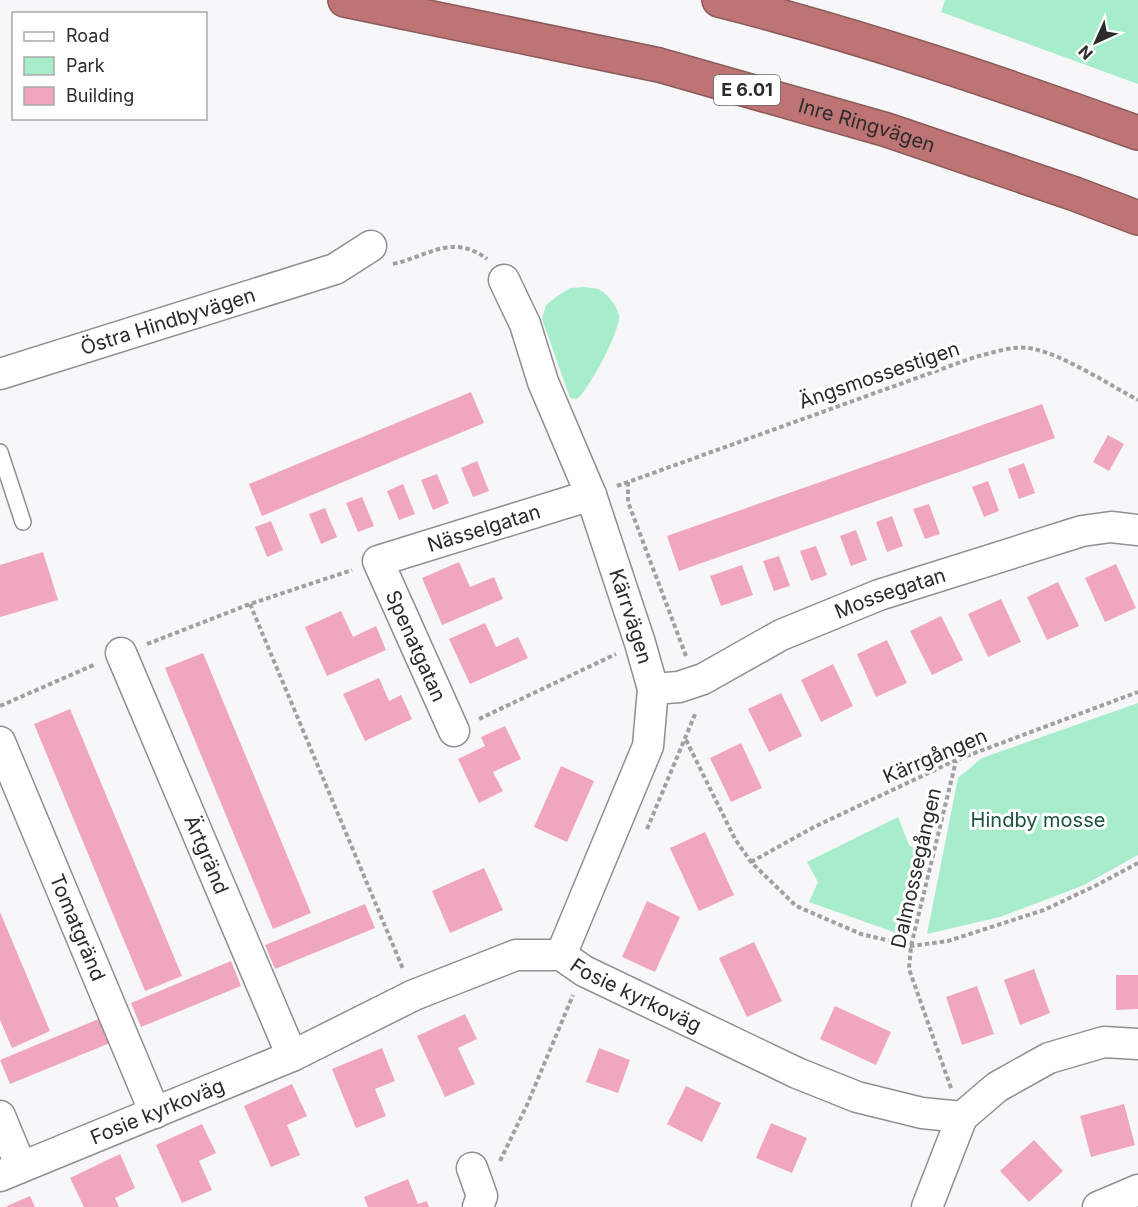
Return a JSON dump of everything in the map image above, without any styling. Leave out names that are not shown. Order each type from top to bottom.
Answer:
[{"type":"highway","name":"Inre Ringvägen","points":[[345,0],[659,65],[887,130],[1075,194],[1138,218]]},
{"type":"highway","points":[[719,0],[839,32],[963,71],[1138,133]]},
{"type":"street","name":"Östra Hindbyvägen","points":[[0,374],[377,256]]},
{"type":"street","name":"Kärrvägen","points":[[504,280],[525,324],[543,382],[591,495],[640,642],[653,689],[648,746],[561,955]]},
{"type":"street","name":"Nässelgatan","points":[[378,561],[591,495]]},
{"type":"street","name":"Mossegatan","points":[[653,689],[679,687],[704,679],[781,635],[879,595],[1082,531],[1111,527],[1138,530]]},
{"type":"street","name":"Spenatgatan","points":[[378,561],[454,731]]},
{"type":"street","name":"Ärtgränd","points":[[121,653],[292,1056]]},
{"type":"street","name":"Tomatgränd","points":[[0,742],[155,1113]]},
{"type":"street","name":"Fosie kyrkoväg","points":[[11,1171],[292,1056],[414,995],[516,955],[561,955],[594,976],[807,1077],[867,1099],[922,1113],[962,1117]]},
{"type":"street","points":[[927,1207],[962,1117],[997,1087],[1049,1058],[1104,1042],[1138,1044]]},
{"type":"street","points":[[0,1116],[11,1171]]},
{"type":"street","points":[[472,1168],[482,1196],[478,1207]]},
{"type":"street","points":[[1098,1207],[1138,1190]]},
{"type":"lane","points":[[0,452],[22,522]]},
{"type":"path","points":[[377,256],[395,264],[458,245],[477,251],[491,262],[504,280]]},
{"type":"path","name":"Ängsmossestigen","points":[[628,482],[975,357],[1009,349],[1034,348],[1138,400]]},
{"type":"path","points":[[0,706],[121,653],[250,604],[378,561]]},
{"type":"path","points":[[250,604],[414,995]]},
{"type":"path","points":[[454,731],[640,642]]},
{"type":"path","name":"Kärrgången","points":[[751,862],[814,827],[956,760],[1138,692]]},
{"type":"path","points":[[686,739],[735,839],[751,862],[796,906],[861,934],[911,946],[948,941],[1044,910],[1138,863]]},
{"type":"path","name":"Dalmossegången","points":[[956,760],[911,946],[909,969],[962,1117]]},
{"type":"green space","points":[[945,0],[1138,0],[1138,84],[941,12]]},
{"type":"green space","points":[[570,288],[598,289],[605,293],[619,315],[615,333],[603,359],[589,384],[577,399],[570,398],[542,319],[546,305],[556,297]]},
{"type":"green space","name":"Hindby mosse","points":[[1138,703],[1138,855],[1082,886],[1000,917],[927,934],[958,778],[982,758]]},
{"type":"green space","points":[[898,817],[909,845],[924,854],[908,930],[902,935],[809,902],[818,882],[807,862]]},
{"type":"building","points":[[471,392],[484,423],[262,516],[249,484]]},
{"type":"building","points":[[1042,404],[1055,438],[679,571],[667,536]]},
{"type":"building","points":[[1108,435],[1124,444],[1109,471],[1093,462]]},
{"type":"building","points":[[477,461],[489,491],[473,497],[461,468]]},
{"type":"building","points":[[1024,463],[1035,493],[1019,499],[1008,469]]},
{"type":"building","points":[[437,474],[449,503],[433,510],[421,480]]},
{"type":"building","points":[[988,481],[999,511],[984,517],[972,487]]},
{"type":"building","points":[[403,484],[415,514],[399,520],[387,491]]},
{"type":"building","points":[[362,497],[374,526],[358,532],[346,503]]},
{"type":"building","points":[[929,504],[940,534],[925,539],[913,509]]},
{"type":"building","points":[[325,508],[337,537],[321,544],[309,514]]},
{"type":"building","points":[[892,516],[903,546],[887,552],[876,522]]},
{"type":"building","points":[[271,521],[283,550],[267,557],[255,527]]},
{"type":"building","points":[[856,530],[867,560],[851,566],[840,536]]},
{"type":"building","points":[[816,546],[827,575],[811,581],[800,551]]},
{"type":"building","points":[[43,552],[58,600],[0,617],[0,565]]},
{"type":"building","points":[[779,556],[790,586],[774,591],[763,561]]},
{"type":"building","points":[[459,562],[470,587],[494,577],[503,599],[442,625],[422,578]]},
{"type":"building","points":[[1116,564],[1136,608],[1105,622],[1085,578]]},
{"type":"building","points":[[742,565],[753,595],[721,606],[710,576]]},
{"type":"building","points":[[1058,582],[1079,626],[1047,640],[1027,597]]},
{"type":"building","points":[[1001,599],[1021,642],[988,657],[968,614]]},
{"type":"building","points":[[341,611],[353,637],[376,626],[386,650],[327,676],[305,627]]},
{"type":"building","points":[[941,616],[963,660],[932,675],[910,631]]},
{"type":"building","points":[[485,623],[496,647],[518,637],[528,658],[470,684],[449,639]]},
{"type":"building","points":[[887,640],[907,683],[876,697],[857,654]]},
{"type":"building","points":[[203,653],[311,913],[273,929],[165,668]]},
{"type":"building","points":[[833,664],[853,706],[821,722],[801,680]]},
{"type":"building","points":[[379,678],[389,701],[401,695],[412,719],[365,741],[343,694]]},
{"type":"building","points":[[781,693],[802,736],[769,752],[748,709]]},
{"type":"building","points":[[70,709],[182,976],[145,991],[34,724]]},
{"type":"building","points":[[505,726],[521,759],[493,772],[503,791],[479,803],[458,759],[485,746],[481,737]]},
{"type":"building","points":[[741,743],[762,788],[731,802],[710,758]]},
{"type":"building","points":[[561,766],[594,781],[567,842],[534,827]]},
{"type":"building","points":[[705,832],[734,895],[699,911],[670,848]]},
{"type":"building","points":[[484,868],[503,910],[450,933],[432,891]]},
{"type":"building","points":[[647,901],[680,917],[655,972],[622,957]]},
{"type":"building","points":[[365,904],[375,928],[275,969],[265,945]]},
{"type":"building","points":[[0,912],[50,1031],[12,1048],[0,1020]]},
{"type":"building","points":[[754,942],[782,1001],[747,1017],[719,958]]},
{"type":"building","points":[[231,961],[241,986],[141,1027],[131,1003]]},
{"type":"building","points":[[1034,969],[1050,1013],[1020,1025],[1004,980]]},
{"type":"building","points":[[1116,975],[1138,975],[1138,1009],[1116,1010]]},
{"type":"building","points":[[977,986],[994,1034],[962,1045],[946,997]]},
{"type":"building","points":[[835,1006],[891,1032],[876,1065],[820,1039]]},
{"type":"building","points":[[465,1014],[477,1039],[458,1048],[475,1084],[445,1097],[417,1036]]},
{"type":"building","points":[[101,1018],[110,1043],[10,1084],[0,1060]]},
{"type":"building","points":[[382,1048],[395,1081],[375,1089],[386,1116],[356,1128],[332,1069]]},
{"type":"building","points":[[599,1048],[630,1060],[618,1093],[586,1082]]},
{"type":"building","points":[[292,1084],[307,1116],[287,1125],[300,1155],[271,1167],[244,1106]]},
{"type":"building","points":[[686,1086],[721,1103],[702,1142],[667,1124]]},
{"type":"building","points":[[1124,1104],[1135,1145],[1091,1157],[1080,1116]]},
{"type":"building","points":[[771,1123],[807,1138],[792,1173],[756,1158]]},
{"type":"building","points":[[202,1124],[216,1153],[199,1161],[212,1190],[182,1203],[156,1145]]},
{"type":"building","points":[[1034,1140],[1063,1171],[1029,1202],[1000,1171]]},
{"type":"building","points":[[120,1154],[135,1188],[115,1198],[119,1207],[84,1207],[70,1178]]},
{"type":"building","points":[[408,1179],[418,1204],[427,1201],[429,1207],[368,1207],[364,1197]]},
{"type":"building","points":[[30,1196],[35,1207],[5,1207],[16,1202]]}]
